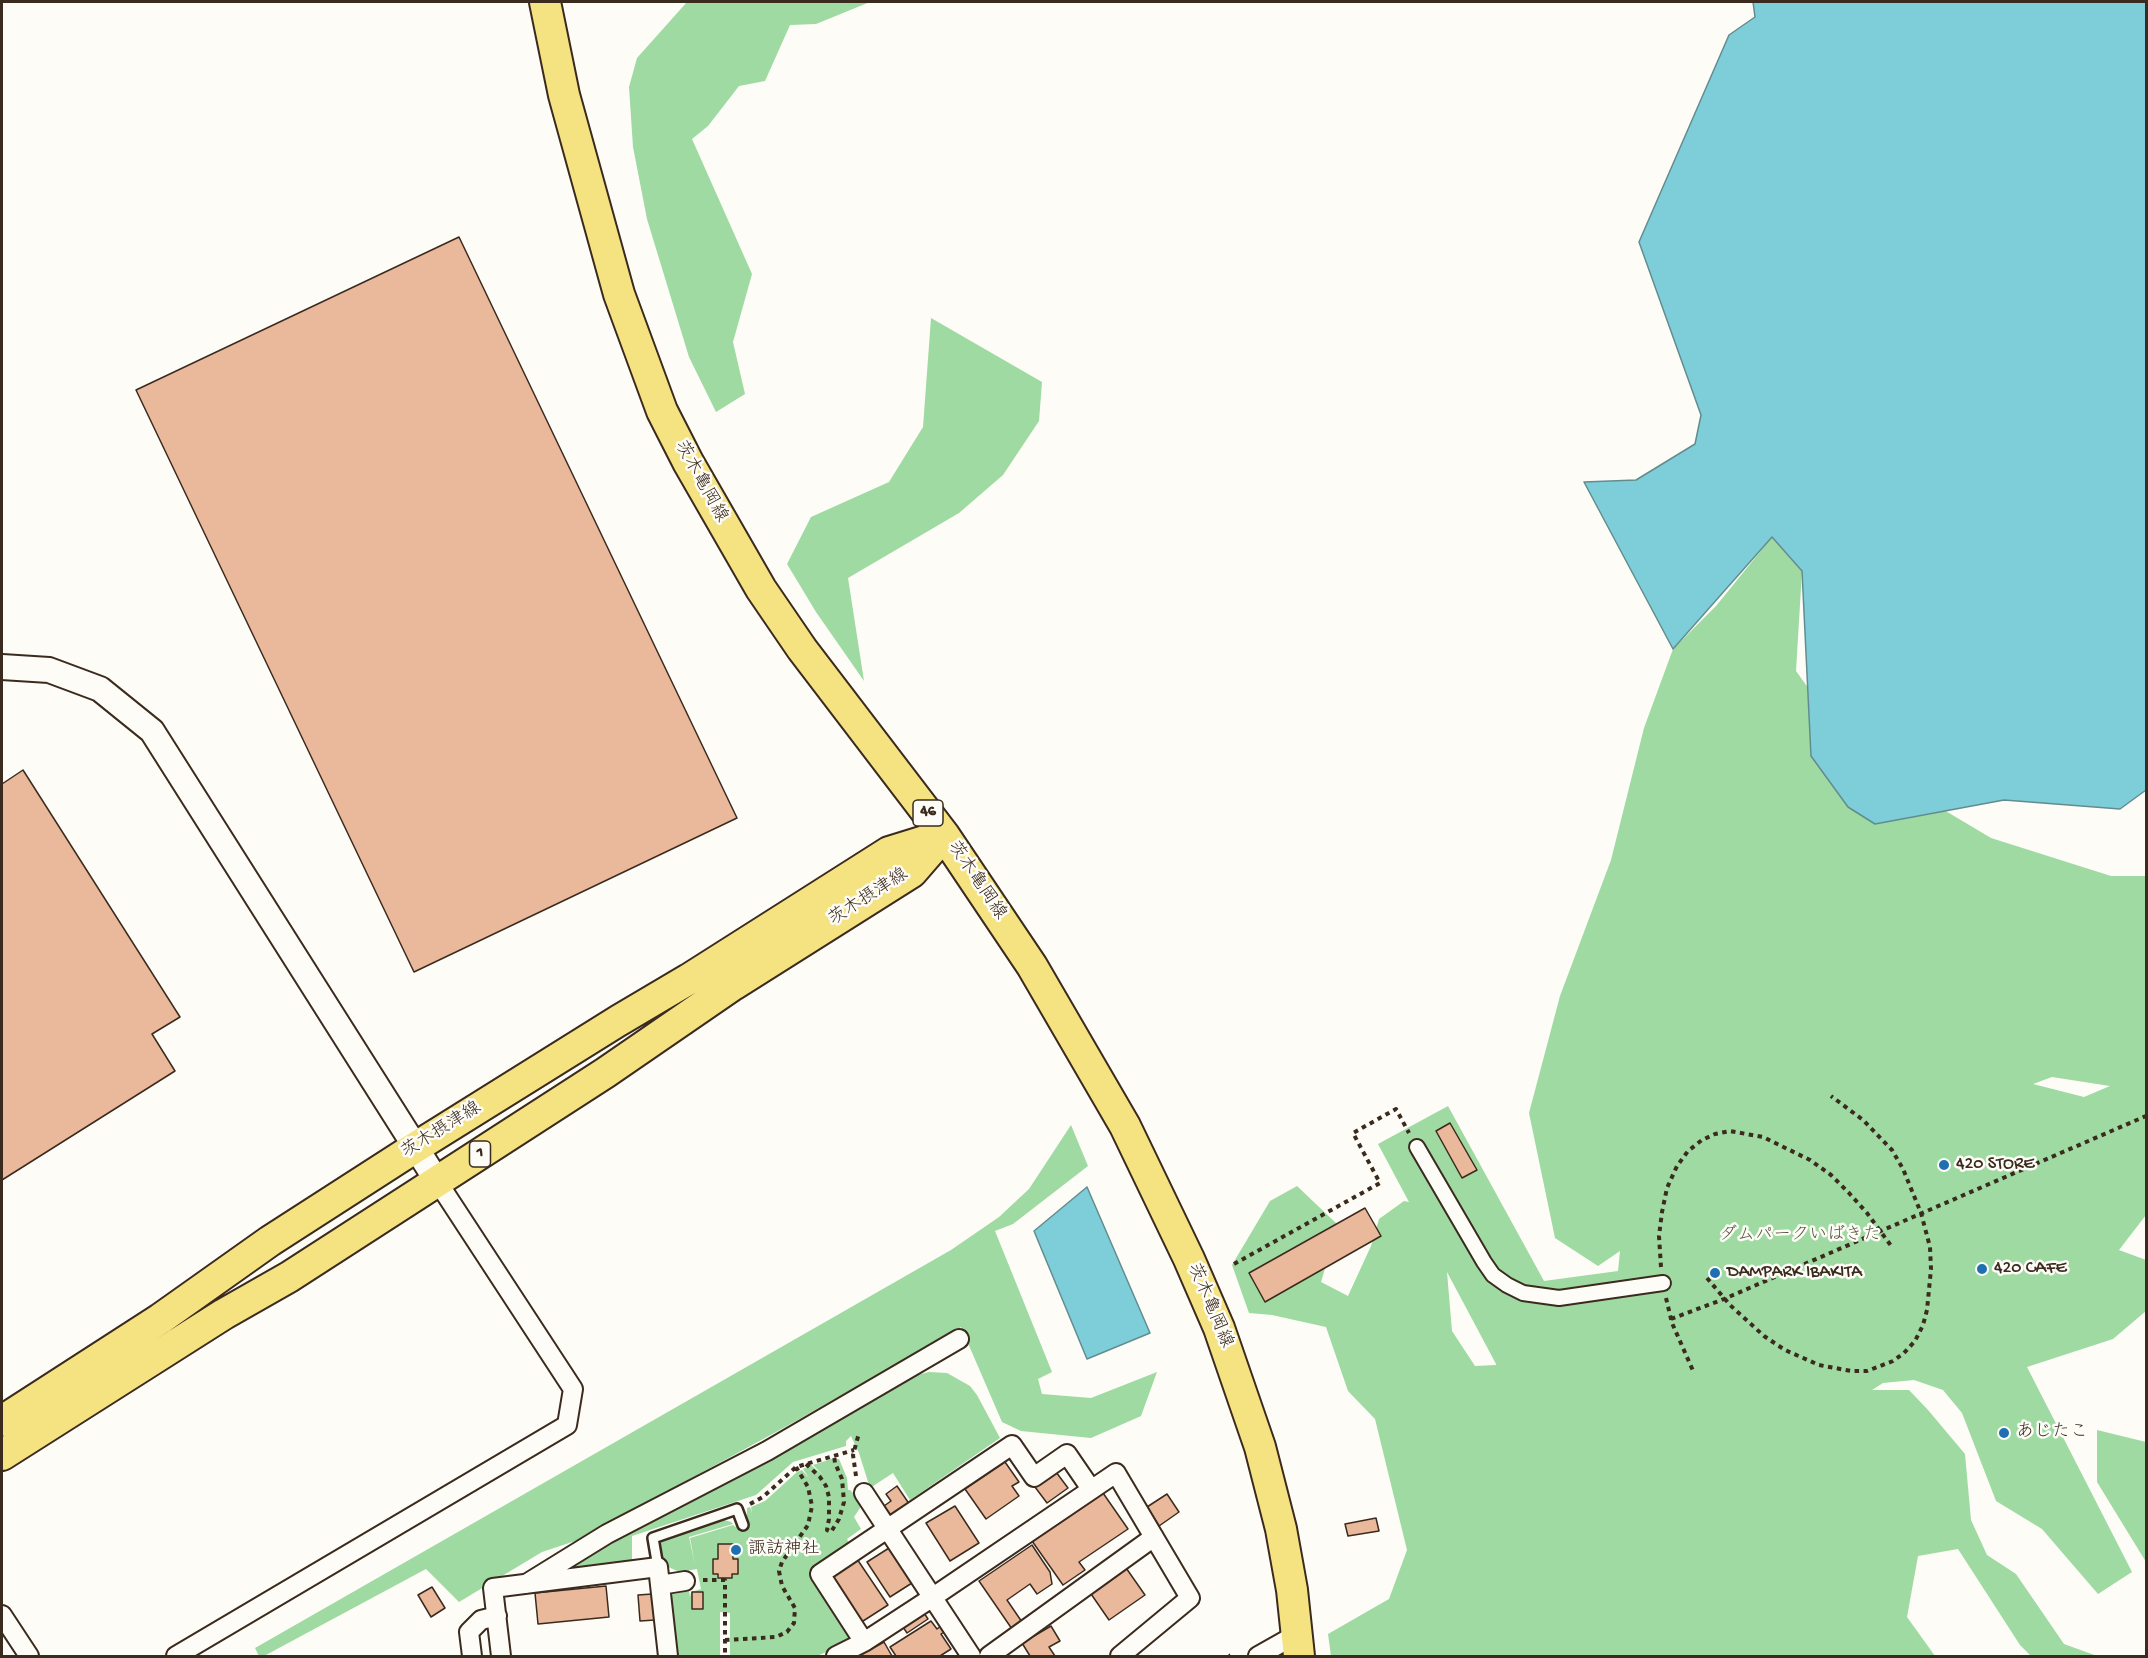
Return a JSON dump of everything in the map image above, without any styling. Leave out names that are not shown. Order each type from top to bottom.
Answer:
[{"type":"main road","name":"茨木亀岡線","points":[[545,2],[564,95],[592,203],[619,294],[662,411],[693,472],[761,589],[802,649],[944,835],[1032,966],[1102,1084],[1148,1171],[1204,1292],[1235,1368],[1263,1457],[1281,1529],[1292,1590],[1298,1645]]},
{"type":"main road","name":"茨木摂津線","points":[[2,1421],[160,1319],[270,1241],[888,852],[944,835]]},
{"type":"main road","name":"茨木摂津線","points":[[2,1455],[224,1314],[289,1277],[605,1073],[733,985],[912,872],[944,835]]},
{"type":"street","points":[[2,667],[49,670],[100,689],[152,731],[437,1181],[573,1389],[567,1425],[176,1656]]},
{"type":"street","points":[[1417,1147],[1484,1262],[1493,1275],[1507,1285],[1523,1293],[1559,1298],[1663,1283]]},
{"type":"street","points":[[526,1584],[607,1534],[767,1451],[948,1340]]},
{"type":"street","points":[[864,1642],[819,1574],[1012,1446],[1034,1477],[1067,1454],[1091,1489]]},
{"type":"street","points":[[836,1656],[864,1642],[933,1597],[1116,1473],[1190,1598],[1120,1656]]},
{"type":"street","points":[[864,1493],[971,1656]]},
{"type":"street","points":[[989,1656],[1154,1537]]},
{"type":"street","points":[[501,1656],[493,1588],[658,1567],[668,1656]]},
{"type":"street","points":[[660,1585],[691,1579]]},
{"type":"street","points":[[2,1615],[29,1656]]},
{"type":"street","points":[[472,1656],[469,1632],[480,1620],[497,1616]]},
{"type":"street","points":[[1258,1656],[1298,1645]]},
{"type":"lane","points":[[658,1567],[653,1538],[737,1509],[743,1525]]},
{"type":"path","points":[[1707,1278],[1724,1299],[1764,1336],[1802,1359],[1819,1365],[1851,1371],[1867,1371],[1881,1367],[1904,1353],[1915,1341],[1927,1310],[1931,1269],[1930,1247],[1921,1213],[1892,1149],[1863,1120],[1831,1096]]},
{"type":"path","points":[[1234,1264],[1380,1184],[1353,1133],[1396,1109],[1417,1147]]},
{"type":"path","points":[[1671,1319],[1724,1299],[2146,1116]]},
{"type":"path","points":[[1694,1373],[1671,1319],[1663,1283],[1659,1236],[1667,1188],[1677,1166],[1688,1151],[1702,1140],[1730,1131],[1763,1137],[1810,1160],[1849,1192],[1892,1247]]},
{"type":"path","points":[[859,1433],[854,1450],[855,1472],[864,1493]]},
{"type":"path","points":[[749,1504],[763,1497],[796,1467],[854,1450]]},
{"type":"path","points":[[806,1464],[826,1486],[829,1497],[827,1530],[831,1532],[839,1519],[844,1502],[842,1479],[834,1455]]},
{"type":"path","points":[[725,1640],[779,1636],[787,1632],[794,1623],[795,1608],[782,1586],[780,1568],[808,1525],[812,1506],[808,1486],[796,1467]]},
{"type":"path","points":[[691,1579],[702,1577],[702,1580],[725,1580],[725,1656]]},
{"type":"green space","points":[[687,2],[870,2],[816,24],[790,25],[765,81],[739,86],[708,126],[692,139],[752,274],[733,342],[745,394],[716,412],[689,357],[647,219],[633,147],[629,87],[637,58]]},
{"type":"green space","points":[[931,318],[1042,382],[1039,421],[1003,475],[959,513],[848,578],[864,681],[816,612],[787,564],[811,517],[889,482],[923,427]]},
{"type":"green space","name":"ダムパークいばきた","points":[[1772,537],[1802,571],[1796,671],[1860,760],[1991,838],[2111,876],[2146,876],[2146,1215],[2119,1250],[2146,1260],[2146,1311],[2113,1339],[2027,1367],[2132,1572],[2098,1594],[2042,1529],[1996,1501],[1962,1413],[1943,1390],[1914,1380],[1883,1383],[1872,1390],[1909,1390],[1965,1454],[1971,1520],[1987,1555],[2016,1574],[2064,1644],[2097,1656],[2031,1656],[2020,1645],[1958,1549],[1918,1556],[1907,1617],[1935,1656],[1331,1656],[1328,1634],[1389,1599],[1407,1550],[1375,1419],[1348,1391],[1326,1327],[1272,1315],[1249,1313],[1232,1265],[1270,1201],[1297,1186],[1338,1225],[1321,1282],[1348,1296],[1371,1246],[1379,1219],[1404,1201],[1409,1202],[1378,1144],[1448,1106],[1544,1281],[1618,1271],[1620,1251],[1598,1266],[1555,1238],[1529,1113],[1560,996],[1611,860],[1644,728],[1673,649],[1716,606]],"holes":[[[2052,1077],[2110,1086],[2084,1097],[2033,1084]],[[1447,1272],[1496,1364],[1496,1365],[1475,1366],[1452,1331]]]},
{"type":"green space","points":[[1071,1125],[1088,1166],[1013,1224],[995,1231],[1052,1372],[1038,1379],[1042,1394],[1091,1398],[1157,1372],[1141,1416],[1091,1438],[1021,1431],[1002,1422],[961,1327],[787,1426],[578,1540],[542,1552],[459,1602],[426,1569],[264,1656],[259,1656],[255,1648],[951,1250],[999,1217],[1029,1189]]},
{"type":"green space","points":[[929,1372],[947,1373],[970,1386],[1000,1438],[910,1500],[893,1473],[870,1488],[851,1436],[846,1441],[846,1446],[793,1462],[756,1495],[632,1536],[632,1561],[560,1571],[559,1568],[899,1384]]},
{"type":"green space","points":[[2097,1430],[2146,1442],[2146,1562],[2097,1482]]},
{"type":"green space","name":"諏訪神社","points":[[839,1459],[847,1478],[848,1490],[859,1499],[860,1508],[854,1517],[861,1529],[847,1539],[849,1543],[809,1571],[851,1641],[817,1656],[730,1656],[730,1613],[720,1612],[720,1656],[677,1656],[668,1595],[689,1591],[690,1597],[691,1592],[701,1589],[697,1569],[680,1572],[668,1567],[663,1560],[660,1541],[724,1520],[731,1522],[733,1524],[689,1537],[695,1565],[690,1538],[733,1525],[740,1530],[747,1530],[747,1508],[750,1507],[752,1513],[751,1507],[765,1501],[797,1472],[802,1470],[809,1478],[803,1469],[811,1465],[823,1475],[813,1465]]},
{"type":"water","points":[[1753,2],[2146,2],[2146,790],[2120,809],[2004,800],[1875,824],[1848,807],[1811,756],[1802,571],[1772,537],[1673,649],[1584,482],[1636,480],[1695,444],[1701,415],[1639,242],[1729,35],[1755,17]]},
{"type":"water","points":[[1087,1187],[1150,1333],[1087,1359],[1034,1231]]},
{"type":"building","points":[[459,237],[737,818],[414,972],[136,390]]},
{"type":"building","points":[[23,770],[180,1017],[152,1034],[175,1071],[2,1180],[2,784]]},
{"type":"building","points":[[1450,1123],[1477,1170],[1462,1178],[1436,1131]]},
{"type":"building","points":[[1365,1208],[1381,1236],[1265,1302],[1249,1273]]},
{"type":"building","points":[[1005,1462],[1019,1482],[1012,1486],[1019,1496],[986,1519],[965,1489]]},
{"type":"building","points":[[1053,1468],[1068,1488],[1047,1503],[1032,1483]]},
{"type":"building","points":[[897,1486],[912,1508],[894,1520],[884,1506],[891,1501],[886,1494]]},
{"type":"building","points":[[1103,1493],[1128,1529],[1079,1562],[1085,1570],[1063,1585],[1032,1541]]},
{"type":"building","points":[[1167,1494],[1179,1512],[1159,1526],[1147,1507]]},
{"type":"building","points":[[955,1506],[979,1543],[950,1561],[926,1523]]},
{"type":"building","points":[[1376,1518],[1379,1531],[1348,1536],[1345,1524]]},
{"type":"building","points":[[718,1544],[733,1544],[733,1559],[738,1559],[738,1574],[732,1574],[732,1578],[718,1578],[718,1574],[713,1574],[713,1559],[718,1559]]},
{"type":"building","points":[[1032,1545],[1050,1572],[1052,1584],[1037,1594],[1030,1584],[1007,1600],[1022,1622],[1012,1629],[979,1581]]},
{"type":"building","points":[[889,1548],[912,1583],[890,1597],[867,1562]]},
{"type":"building","points":[[857,1559],[888,1605],[860,1623],[829,1577]]},
{"type":"building","points":[[1124,1565],[1145,1595],[1109,1620],[1089,1591]]},
{"type":"building","points":[[606,1586],[609,1617],[538,1624],[535,1593]]},
{"type":"building","points":[[432,1587],[445,1608],[431,1617],[418,1595]]},
{"type":"building","points":[[692,1592],[703,1592],[703,1609],[692,1609]]},
{"type":"building","points":[[652,1594],[655,1620],[640,1621],[638,1595]]},
{"type":"building","points":[[924,1613],[928,1619],[907,1633],[903,1627]]},
{"type":"building","points":[[931,1621],[937,1629],[941,1626],[944,1632],[941,1634],[951,1649],[940,1656],[896,1656],[890,1647]]},
{"type":"building","points":[[1051,1626],[1060,1641],[1049,1647],[1055,1656],[1030,1656],[1022,1643]]},
{"type":"building","points":[[884,1642],[892,1656],[863,1656],[862,1654]]},
{"type":"place","name":"420 STORE","points":[[1944,1165]]},
{"type":"place","name":"420 CAFE","points":[[1982,1269]]},
{"type":"place","name":"DAMPARK IBAKITA","points":[[1715,1273]]},
{"type":"place","name":"あじたこ","points":[[2004,1433]]},
{"type":"place","name":"諏訪神社","points":[[736,1550]]}]
